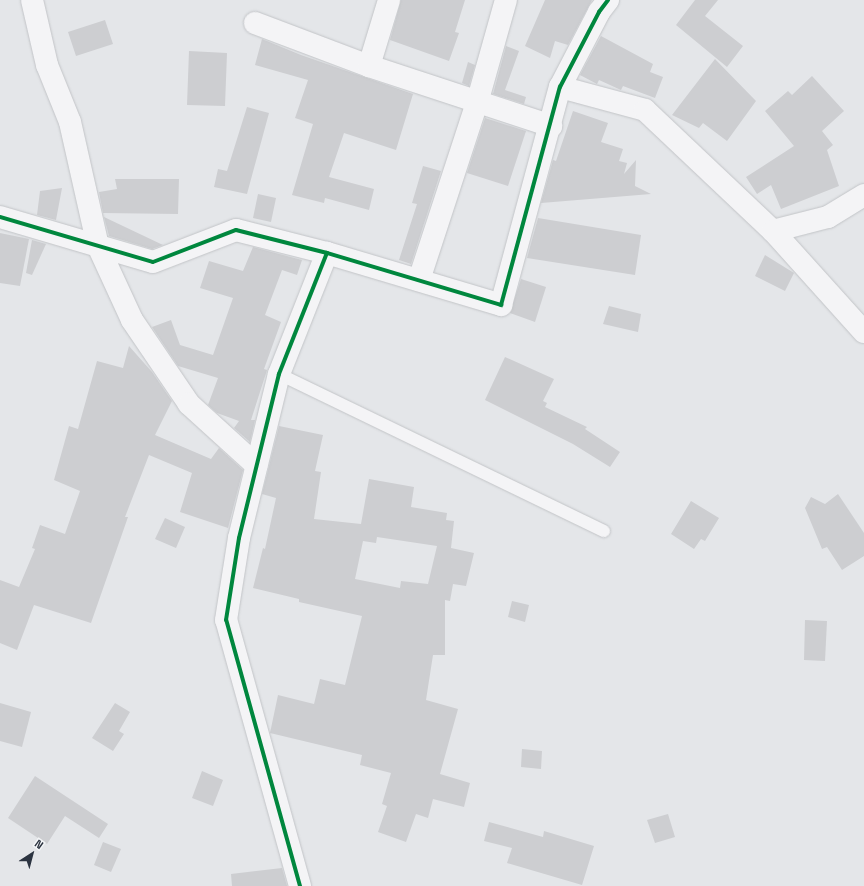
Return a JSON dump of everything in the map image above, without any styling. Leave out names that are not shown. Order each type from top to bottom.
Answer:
[{"type":"street","points":[[32,0],[47,65],[70,122],[98,246],[132,320],[189,404],[256,465]]},
{"type":"street","points":[[369,66],[389,0]]},
{"type":"street","points":[[419,280],[478,103],[506,0]]},
{"type":"street","points":[[0,217],[153,262],[236,230],[327,252],[501,305],[551,126],[560,87],[599,12],[608,0]]},
{"type":"street","points":[[255,23],[369,66],[551,126]]},
{"type":"street","points":[[560,87],[646,110],[773,231],[864,332]]},
{"type":"street","points":[[773,231],[828,217],[864,195]]},
{"type":"street","points":[[300,886],[226,620],[239,538],[279,374],[327,252]]},
{"type":"lane","points":[[279,374],[604,531]]},
{"type":"building","points":[[401,0],[465,0],[455,32],[459,33],[449,61],[390,40]]},
{"type":"building","points":[[545,0],[592,0],[568,45],[555,41],[550,58],[525,46]]},
{"type":"building","points":[[695,0],[718,0],[705,16],[743,46],[727,67],[676,25]]},
{"type":"building","points":[[105,20],[113,44],[76,56],[68,32]]},
{"type":"building","points":[[601,36],[653,64],[650,72],[663,77],[655,98],[623,86],[621,90],[599,80],[597,84],[580,75]]},
{"type":"building","points":[[262,39],[301,55],[413,94],[396,150],[344,133],[329,177],[374,189],[369,210],[325,198],[324,203],[292,195],[313,124],[295,118],[308,80],[255,65]]},
{"type":"building","points":[[506,46],[519,51],[505,90],[526,97],[524,104],[493,94]]},
{"type":"building","points":[[189,51],[227,53],[225,106],[187,105]]},
{"type":"building","points":[[715,59],[756,101],[727,141],[703,123],[699,128],[672,115]]},
{"type":"building","points":[[468,62],[475,65],[469,86],[462,83]]},
{"type":"building","points":[[812,76],[844,111],[822,131],[833,145],[827,150],[839,186],[781,209],[771,185],[757,194],[746,177],[794,146],[765,111],[788,91],[792,95]]},
{"type":"building","points":[[247,107],[269,113],[247,194],[214,187],[218,169],[227,171]]},
{"type":"building","points":[[573,111],[608,123],[601,142],[623,149],[619,161],[627,163],[624,174],[636,160],[635,186],[651,194],[541,203],[553,160],[556,161]]},
{"type":"building","points":[[485,118],[526,131],[508,186],[467,173]]},
{"type":"building","points":[[423,166],[441,171],[411,264],[399,260],[417,204],[412,203]]},
{"type":"building","points":[[115,179],[179,179],[178,214],[103,213],[99,192],[117,189]]},
{"type":"building","points":[[62,188],[56,220],[37,215],[40,191]]},
{"type":"building","points":[[258,194],[276,198],[271,222],[253,218]]},
{"type":"building","points":[[104,217],[163,245],[152,249],[109,236]]},
{"type":"building","points":[[538,218],[641,235],[635,275],[527,258]]},
{"type":"building","points":[[0,233],[29,239],[20,286],[0,283]]},
{"type":"building","points":[[32,240],[46,244],[32,275],[26,273]]},
{"type":"building","points":[[253,247],[302,260],[297,275],[282,270],[265,315],[281,322],[264,369],[267,370],[251,420],[255,420],[250,442],[234,428],[239,421],[217,413],[208,405],[218,378],[178,366],[152,327],[171,320],[180,345],[213,355],[233,298],[200,288],[209,261],[243,271]]},
{"type":"building","points":[[765,255],[794,273],[785,291],[755,276]]},
{"type":"building","points":[[521,279],[546,287],[535,322],[510,313]]},
{"type":"building","points":[[609,306],[641,314],[638,332],[603,324]]},
{"type":"building","points":[[129,346],[152,372],[172,401],[155,435],[211,459],[219,448],[243,470],[228,528],[180,512],[192,473],[149,455],[125,517],[128,517],[91,623],[34,605],[17,650],[0,643],[0,580],[19,587],[35,549],[32,548],[40,525],[65,534],[80,491],[54,480],[69,426],[78,429],[97,361],[123,368]]},
{"type":"building","points":[[505,357],[554,379],[543,401],[547,403],[545,407],[587,427],[585,429],[620,452],[610,467],[573,444],[485,400]]},
{"type":"building","points":[[279,426],[323,435],[315,471],[321,472],[314,519],[361,524],[369,479],[414,487],[411,507],[447,513],[446,520],[454,521],[451,548],[474,553],[466,586],[453,584],[450,601],[445,600],[445,655],[433,655],[426,700],[458,709],[440,774],[470,783],[464,807],[433,799],[428,818],[416,814],[406,842],[378,832],[387,806],[382,804],[391,773],[360,765],[362,755],[270,733],[278,695],[314,704],[320,679],[345,685],[362,616],[299,602],[299,599],[253,588],[263,548],[265,549],[276,498],[262,494]],"holes":[[[377,537],[437,546],[428,584],[401,581],[400,588],[355,579],[363,541],[376,543]]]},
{"type":"building","points":[[838,494],[864,533],[864,556],[842,570],[827,547],[822,549],[805,508],[811,497],[825,504]]},
{"type":"building","points":[[691,501],[719,518],[705,541],[701,539],[694,549],[671,534]]},
{"type":"building","points":[[165,518],[185,527],[176,548],[155,539]]},
{"type":"building","points":[[512,601],[529,605],[525,622],[508,617]]},
{"type":"building","points":[[805,620],[827,621],[825,661],[804,660]]},
{"type":"building","points":[[0,703],[31,712],[22,747],[0,741]]},
{"type":"building","points":[[115,703],[130,712],[119,731],[124,734],[113,751],[92,738]]},
{"type":"building","points":[[522,749],[542,751],[541,769],[521,767]]},
{"type":"building","points":[[202,771],[223,780],[213,806],[192,798]]},
{"type":"building","points":[[35,776],[108,824],[99,838],[65,816],[47,844],[8,818]]},
{"type":"building","points":[[668,814],[675,837],[655,843],[647,820]]},
{"type":"building","points":[[489,822],[543,837],[544,831],[594,846],[582,885],[507,863],[512,848],[484,841]]},
{"type":"building","points":[[103,842],[121,849],[111,872],[94,865]]},
{"type":"building","points":[[282,868],[287,886],[232,886],[231,874]]},
{"type":"cycle path","points":[[0,217],[153,262],[236,230],[327,253],[501,305],[560,87],[599,12],[608,0]]},
{"type":"cycle path","points":[[300,886],[226,620],[239,538],[279,374],[327,253]]}]
